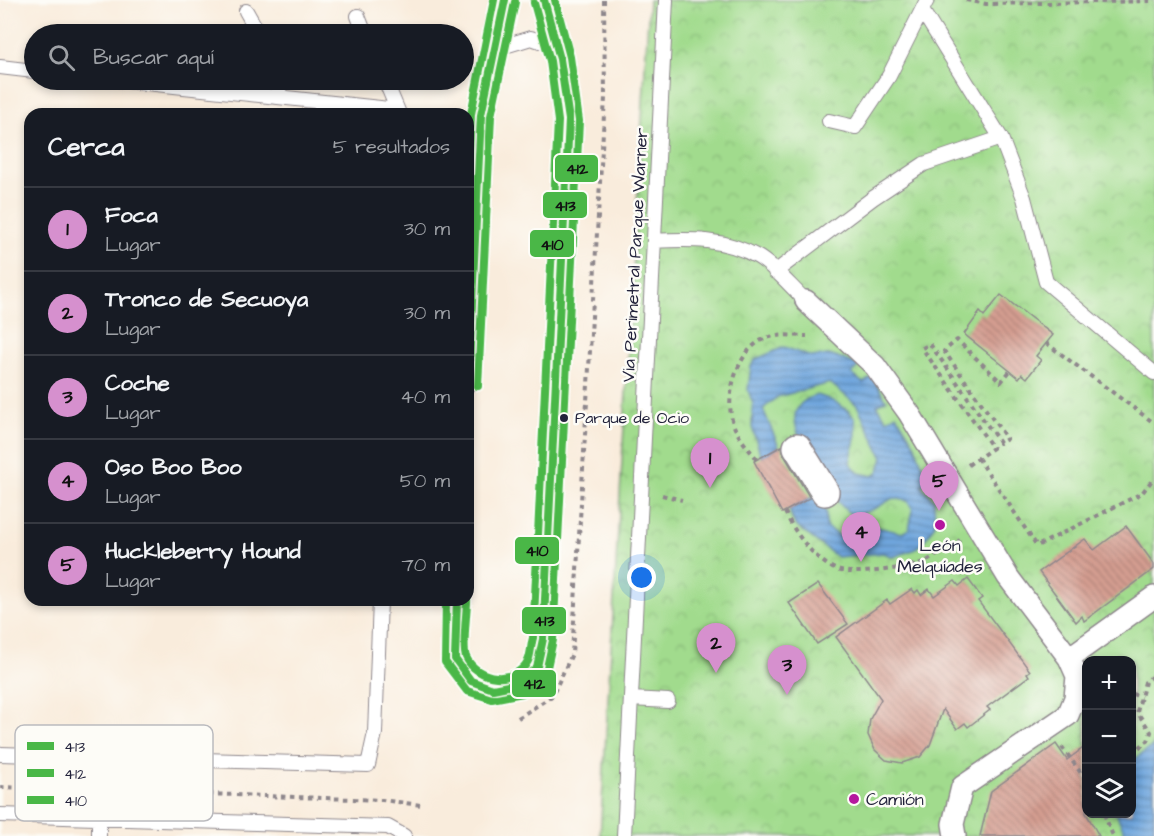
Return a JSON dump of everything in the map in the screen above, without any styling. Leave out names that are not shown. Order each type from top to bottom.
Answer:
[{"type":"street","points":[[806,301],[875,366],[909,413],[1008,577],[1069,658],[1077,676],[1075,698],[1068,715],[962,788],[953,824],[955,836]]},
{"type":"street","points":[[798,447],[825,492]]},
{"type":"street","points":[[1069,658],[1154,597]]},
{"type":"lane","points":[[474,260],[481,115],[505,0]]},
{"type":"lane","points":[[458,606],[455,659],[471,681],[493,689],[518,684],[537,667],[543,639],[569,120],[557,47],[544,0]]},
{"type":"lane","name":"Via Perimetral Parque Warner","points":[[624,836],[666,0]]},
{"type":"lane","points":[[829,121],[855,127],[889,76],[925,6]]},
{"type":"lane","points":[[925,6],[1001,138],[1024,198],[1046,282],[1154,373]]},
{"type":"lane","points":[[246,11],[253,24]]},
{"type":"lane","points":[[358,16],[362,24]]},
{"type":"lane","points":[[495,49],[531,38],[557,47]]},
{"type":"lane","points":[[0,67],[24,70]]},
{"type":"lane","points":[[214,90],[361,108]]},
{"type":"lane","points":[[279,90],[281,97]]},
{"type":"lane","points":[[389,90],[396,108]]},
{"type":"lane","points":[[775,272],[873,198],[924,165],[1001,138]]},
{"type":"lane","points":[[654,241],[696,239],[723,243],[759,257],[806,301]]},
{"type":"lane","points":[[213,760],[368,765],[375,733],[380,606]]},
{"type":"lane","points":[[631,699],[668,701]]},
{"type":"lane","points":[[0,754],[15,754]]},
{"type":"lane","points":[[0,815],[15,815]]},
{"type":"lane","points":[[188,821],[388,827],[404,836]]},
{"type":"lane","points":[[276,824],[288,836]]},
{"type":"path","points":[[518,718],[552,696],[572,654],[605,98],[604,0]]},
{"type":"path","points":[[966,0],[986,4],[1154,0]]},
{"type":"path","points":[[757,459],[740,439],[732,419],[731,394],[736,371],[748,350],[768,337],[841,334]]},
{"type":"path","points":[[1010,371],[1001,382],[957,340],[945,351],[1007,439],[999,443],[930,344],[922,348],[993,448],[978,458],[1037,546],[1142,493],[1154,478]]},
{"type":"path","points":[[1046,343],[1154,423]]},
{"type":"path","points":[[661,495],[682,500]]},
{"type":"path","points":[[785,512],[793,530],[805,545],[837,570],[880,571],[925,562],[978,528]]},
{"type":"path","points":[[1136,750],[1149,741],[1151,732],[1137,712],[1145,682],[1154,675]]},
{"type":"path","points":[[1136,696],[1141,697]]},
{"type":"path","points":[[1049,728],[1082,774]]},
{"type":"path","points":[[0,787],[15,788]]},
{"type":"path","points":[[213,795],[382,800],[421,805]]},
{"type":"path","points":[[1106,818],[1113,836]]},
{"type":"green space","points":[[649,0],[1154,0],[1154,836],[600,836]]},
{"type":"water","points":[[784,347],[811,357],[829,355],[859,365],[852,374],[863,383],[872,377],[886,400],[877,405],[887,420],[896,414],[914,443],[928,480],[921,486],[934,500],[935,524],[923,543],[913,550],[893,557],[884,553],[837,557],[795,525],[789,510],[815,496],[826,512],[826,527],[849,539],[873,526],[902,533],[909,529],[913,510],[908,501],[893,498],[876,508],[854,516],[836,499],[816,471],[801,440],[795,416],[802,402],[817,395],[847,409],[855,418],[856,434],[850,463],[859,473],[873,476],[878,473],[883,458],[857,405],[830,383],[777,397],[763,409],[779,447],[761,457],[752,427],[753,404],[748,390],[751,366],[756,359]]},
{"type":"water","points":[[1154,745],[1154,836],[1127,836],[1118,818],[1136,818],[1136,758]]},
{"type":"building","points":[[1001,295],[1053,335],[1036,356],[1041,360],[1027,378],[1022,374],[1019,378],[964,334],[980,312],[984,316]]},
{"type":"building","points":[[782,446],[784,455],[810,498],[782,513],[754,461]]},
{"type":"building","points":[[1126,526],[1154,564],[1154,569],[1084,621],[1082,616],[1076,622],[1039,572],[1085,539],[1094,550]]},
{"type":"building","points":[[968,579],[982,598],[978,601],[1030,671],[1027,673],[1029,676],[987,707],[990,710],[968,727],[965,723],[957,729],[943,709],[930,745],[920,757],[902,763],[886,760],[875,750],[868,735],[870,719],[881,699],[836,637],[887,600],[890,604],[912,589],[915,593],[918,590],[921,595],[929,589],[934,596],[955,581],[959,586]]},
{"type":"building","points":[[818,584],[848,624],[817,644],[789,603]]},
{"type":"building","points":[[1056,744],[1067,760],[1082,749],[1082,818],[1089,818],[1099,836],[980,836],[991,791]]},
{"type":"transit line","name":"410","points":[[472,108],[494,0]]},
{"type":"transit line","name":"413","points":[[474,260],[481,115],[505,0]]},
{"type":"transit line","name":"413","points":[[457,606],[455,659],[471,681],[493,689],[518,684],[537,667],[543,639],[569,120],[560,59],[544,0]]},
{"type":"transit line","name":"412","points":[[446,606],[445,662],[467,691],[492,699],[523,693],[546,672],[553,640],[579,121],[570,57],[555,0]]},
{"type":"transit line","name":"412","points":[[478,386],[491,116],[515,2]]},
{"type":"transit line","name":"410","points":[[467,606],[465,652],[471,665],[478,671],[496,677],[506,677],[522,669],[529,659],[533,638],[558,121],[550,61],[534,3]]},
{"type":"place","name":"Parque de Ocio","points":[[564,418]]},
{"type":"place","name":"Foca","points":[[710,488]]},
{"type":"place","name":"Huckleberry Hound","points":[[939,511]]},
{"type":"place","name":"León Melquíades","points":[[940,525]]},
{"type":"place","name":"Oso Boo Boo","points":[[861,562]]},
{"type":"place","name":"Tronco de Secuoya","points":[[716,673]]},
{"type":"place","name":"Coche","points":[[787,695]]},
{"type":"place","name":"Camión","points":[[854,799]]}]
